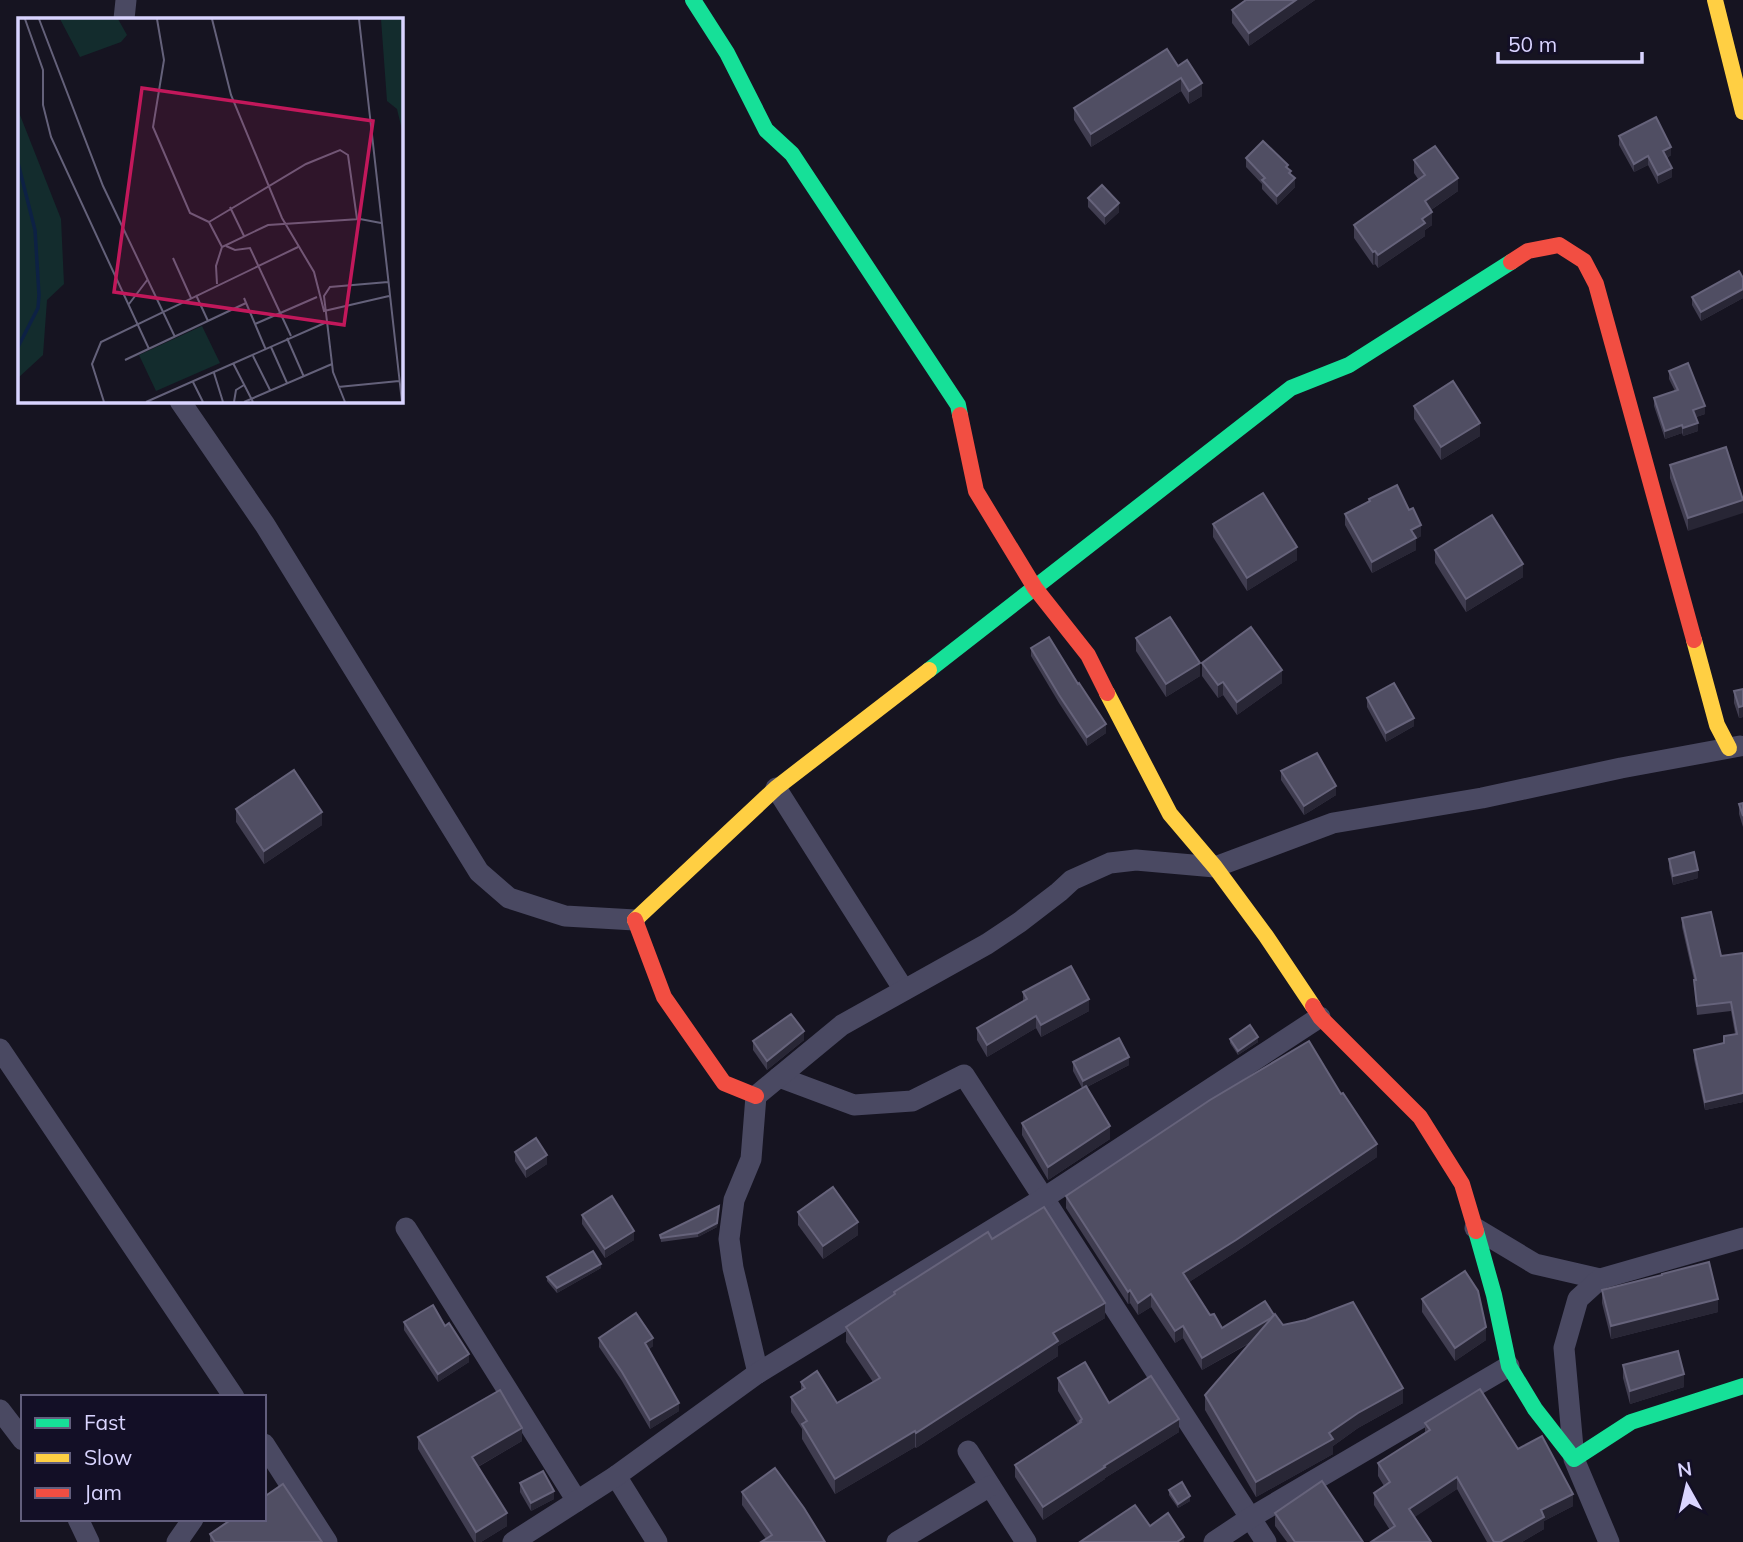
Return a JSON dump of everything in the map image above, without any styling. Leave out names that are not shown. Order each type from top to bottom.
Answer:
[{"type":"street","points":[[124,18],[126,0]]},
{"type":"street","points":[[693,0],[727,53],[766,130],[792,154],[958,405],[976,491],[1035,588],[1088,655],[1170,814],[1215,867],[1266,936],[1320,1017],[1420,1118],[1462,1184],[1494,1295],[1509,1366],[1535,1409],[1574,1460],[1608,1541]]},
{"type":"street","points":[[1715,0],[1743,112]]},
{"type":"street","points":[[181,402],[265,525],[479,873],[509,898],[565,916],[635,920],[776,788],[1291,388],[1349,365],[1528,251],[1559,245],[1584,261],[1596,284],[1717,725],[1736,746]]},
{"type":"street","points":[[758,1373],[733,1268],[729,1239],[734,1200],[751,1159],[757,1096],[842,1025],[987,944],[1020,922],[1072,880],[1110,863],[1136,860],[1215,867],[1333,823],[1482,798],[1736,746]]},
{"type":"street","points":[[776,788],[904,990]]},
{"type":"street","points":[[635,920],[664,998],[724,1083],[757,1096]]},
{"type":"street","points":[[513,1542],[616,1476],[758,1373],[1044,1198],[1320,1017]]},
{"type":"street","points":[[0,1049],[233,1395]]},
{"type":"street","points":[[779,1077],[855,1105],[912,1101],[964,1075],[1266,1542]]},
{"type":"street","points":[[407,1228],[577,1501]]},
{"type":"street","points":[[1475,1228],[1535,1264],[1600,1279]]},
{"type":"street","points":[[1574,1460],[1564,1348],[1578,1299],[1600,1279],[1743,1238]]},
{"type":"street","points":[[1214,1542],[1250,1518],[1509,1366]]},
{"type":"street","points":[[1574,1460],[1631,1422],[1743,1386]]},
{"type":"street","points":[[0,1410],[21,1437]]},
{"type":"street","points":[[266,1447],[327,1542]]},
{"type":"street","points":[[968,1451],[1026,1542]]},
{"type":"street","points":[[616,1476],[657,1542]]},
{"type":"street","points":[[897,1542],[990,1486]]},
{"type":"street","points":[[79,1521],[89,1542]]},
{"type":"street","points":[[177,1542],[192,1521]]},
{"type":"building","points":[[1246,0],[1296,0],[1249,33],[1232,10]]},
{"type":"building","points":[[1167,49],[1178,66],[1187,60],[1202,83],[1189,91],[1181,78],[1091,134],[1074,108]]},
{"type":"building","points":[[1656,117],[1671,147],[1663,151],[1672,168],[1658,175],[1648,156],[1634,164],[1619,136]]},
{"type":"building","points":[[1263,141],[1288,165],[1286,167],[1291,171],[1289,173],[1295,178],[1277,196],[1246,158]]},
{"type":"building","points":[[1435,146],[1458,178],[1425,201],[1432,212],[1422,219],[1425,223],[1378,255],[1354,225],[1425,175],[1414,160]]},
{"type":"building","points":[[1102,185],[1119,203],[1105,216],[1088,198]]},
{"type":"building","points":[[1739,271],[1743,278],[1743,289],[1701,312],[1692,297]]},
{"type":"building","points":[[1688,363],[1705,406],[1693,410],[1698,423],[1665,431],[1654,398],[1678,390],[1669,371]]},
{"type":"building","points":[[1453,381],[1480,423],[1441,447],[1414,406]]},
{"type":"building","points":[[1726,447],[1743,500],[1688,518],[1670,465]]},
{"type":"building","points":[[1397,485],[1409,510],[1413,508],[1421,525],[1411,530],[1416,538],[1372,562],[1345,514]]},
{"type":"building","points":[[1263,493],[1297,547],[1247,578],[1213,524]]},
{"type":"building","points":[[1492,515],[1523,564],[1466,599],[1435,550]]},
{"type":"building","points":[[1170,617],[1200,663],[1166,684],[1136,638]]},
{"type":"building","points":[[1251,627],[1282,670],[1237,702],[1223,682],[1218,685],[1202,663]]},
{"type":"building","points":[[1049,637],[1106,724],[1087,737],[1031,648]]},
{"type":"building","points":[[1394,683],[1414,718],[1386,733],[1367,698]]},
{"type":"building","points":[[1743,689],[1743,706],[1739,707],[1734,691]]},
{"type":"building","points":[[1317,753],[1336,786],[1304,806],[1281,771]]},
{"type":"building","points":[[294,770],[322,812],[264,851],[236,809]]},
{"type":"building","points":[[1694,852],[1698,870],[1673,876],[1669,859]]},
{"type":"building","points":[[1711,912],[1721,956],[1743,953],[1743,1093],[1705,1102],[1694,1050],[1724,1043],[1724,1036],[1737,1034],[1731,1002],[1697,1006],[1696,980],[1682,918]]},
{"type":"building","points":[[1071,966],[1089,999],[1041,1025],[1036,1016],[987,1045],[977,1028],[1027,999],[1023,992]]},
{"type":"building","points":[[791,1014],[804,1031],[767,1061],[753,1041]]},
{"type":"building","points":[[1250,1025],[1258,1037],[1238,1051],[1230,1039]]},
{"type":"building","points":[[1119,1038],[1129,1057],[1083,1081],[1073,1062]]},
{"type":"building","points":[[1309,1041],[1341,1094],[1343,1093],[1377,1144],[1183,1273],[1210,1315],[1214,1314],[1222,1328],[1265,1301],[1274,1315],[1202,1358],[1183,1326],[1175,1331],[1151,1294],[1138,1303],[1130,1290],[1128,1292],[1066,1196],[1210,1100]]},
{"type":"building","points":[[1086,1086],[1110,1126],[1048,1167],[1022,1123]]},
{"type":"building","points":[[536,1138],[547,1155],[526,1169],[515,1152]]},
{"type":"building","points":[[833,1187],[858,1222],[823,1246],[798,1212]]},
{"type":"building","points":[[612,1196],[634,1231],[605,1249],[582,1215]]},
{"type":"building","points":[[719,1206],[717,1223],[698,1233],[661,1238],[660,1235]]},
{"type":"building","points":[[1044,1207],[1105,1303],[1053,1333],[1058,1341],[916,1433],[915,1431],[835,1479],[802,1424],[807,1421],[791,1397],[805,1388],[801,1382],[817,1371],[837,1403],[880,1378],[846,1327],[895,1294],[894,1292],[988,1232],[992,1239]]},
{"type":"building","points":[[593,1251],[601,1264],[557,1288],[547,1277]]},
{"type":"building","points":[[1709,1262],[1718,1299],[1611,1326],[1602,1290]]},
{"type":"building","points":[[1465,1271],[1478,1291],[1486,1327],[1455,1348],[1422,1299]]},
{"type":"building","points":[[1353,1302],[1403,1388],[1329,1433],[1333,1439],[1256,1482],[1205,1395],[1275,1314],[1283,1325],[1306,1320]]},
{"type":"building","points":[[433,1305],[445,1326],[449,1323],[469,1354],[438,1374],[404,1322]]},
{"type":"building","points":[[636,1313],[653,1338],[645,1343],[679,1403],[650,1420],[599,1338]]},
{"type":"building","points":[[1678,1351],[1684,1374],[1630,1391],[1623,1365]]},
{"type":"building","points":[[1085,1362],[1109,1403],[1151,1376],[1179,1419],[1043,1507],[1015,1465],[1081,1422],[1082,1419],[1058,1378]]},
{"type":"building","points":[[1480,1389],[1518,1449],[1542,1436],[1573,1494],[1541,1510],[1544,1517],[1500,1542],[1494,1542],[1457,1477],[1409,1509],[1431,1542],[1371,1542],[1395,1526],[1374,1493],[1390,1482],[1378,1463],[1430,1430],[1425,1423]]},
{"type":"building","points":[[500,1390],[522,1428],[472,1457],[507,1513],[476,1532],[418,1437]]},
{"type":"building","points":[[775,1468],[825,1542],[761,1542],[772,1535],[742,1492]]},
{"type":"building","points":[[543,1471],[554,1491],[531,1503],[520,1483]]},
{"type":"building","points":[[1322,1481],[1363,1542],[1295,1542],[1275,1513]]},
{"type":"building","points":[[1182,1482],[1190,1496],[1178,1504],[1169,1490]]},
{"type":"building","points":[[283,1484],[322,1542],[215,1542],[210,1534],[229,1521],[266,1521],[266,1496]]},
{"type":"building","points":[[1135,1505],[1150,1526],[1168,1513],[1184,1537],[1177,1542],[1080,1542]]},
{"type":"traffic: fast","points":[[693,0],[727,53],[766,130],[792,154],[958,405],[960,415]]},
{"type":"traffic: fast","points":[[929,670],[1291,388],[1349,365],[1511,262]]},
{"type":"traffic: fast","points":[[1476,1231],[1494,1295],[1509,1366],[1535,1409],[1574,1459],[1631,1422],[1743,1386]]},
{"type":"traffic: slow","points":[[1715,0],[1743,112]]},
{"type":"traffic: slow","points":[[1694,640],[1717,725],[1729,748]]},
{"type":"traffic: slow","points":[[635,920],[776,788],[929,670]]},
{"type":"traffic: slow","points":[[1107,693],[1170,814],[1215,867],[1313,1006]]},
{"type":"traffic: jam","points":[[1511,262],[1528,251],[1559,245],[1584,261],[1596,284],[1694,640]]},
{"type":"traffic: jam","points":[[960,415],[976,491],[1035,588],[1088,655],[1107,693]]},
{"type":"traffic: jam","points":[[635,920],[664,997],[724,1083],[756,1096]]},
{"type":"traffic: jam","points":[[1313,1006],[1320,1017],[1420,1117],[1462,1184],[1476,1231]]}]
